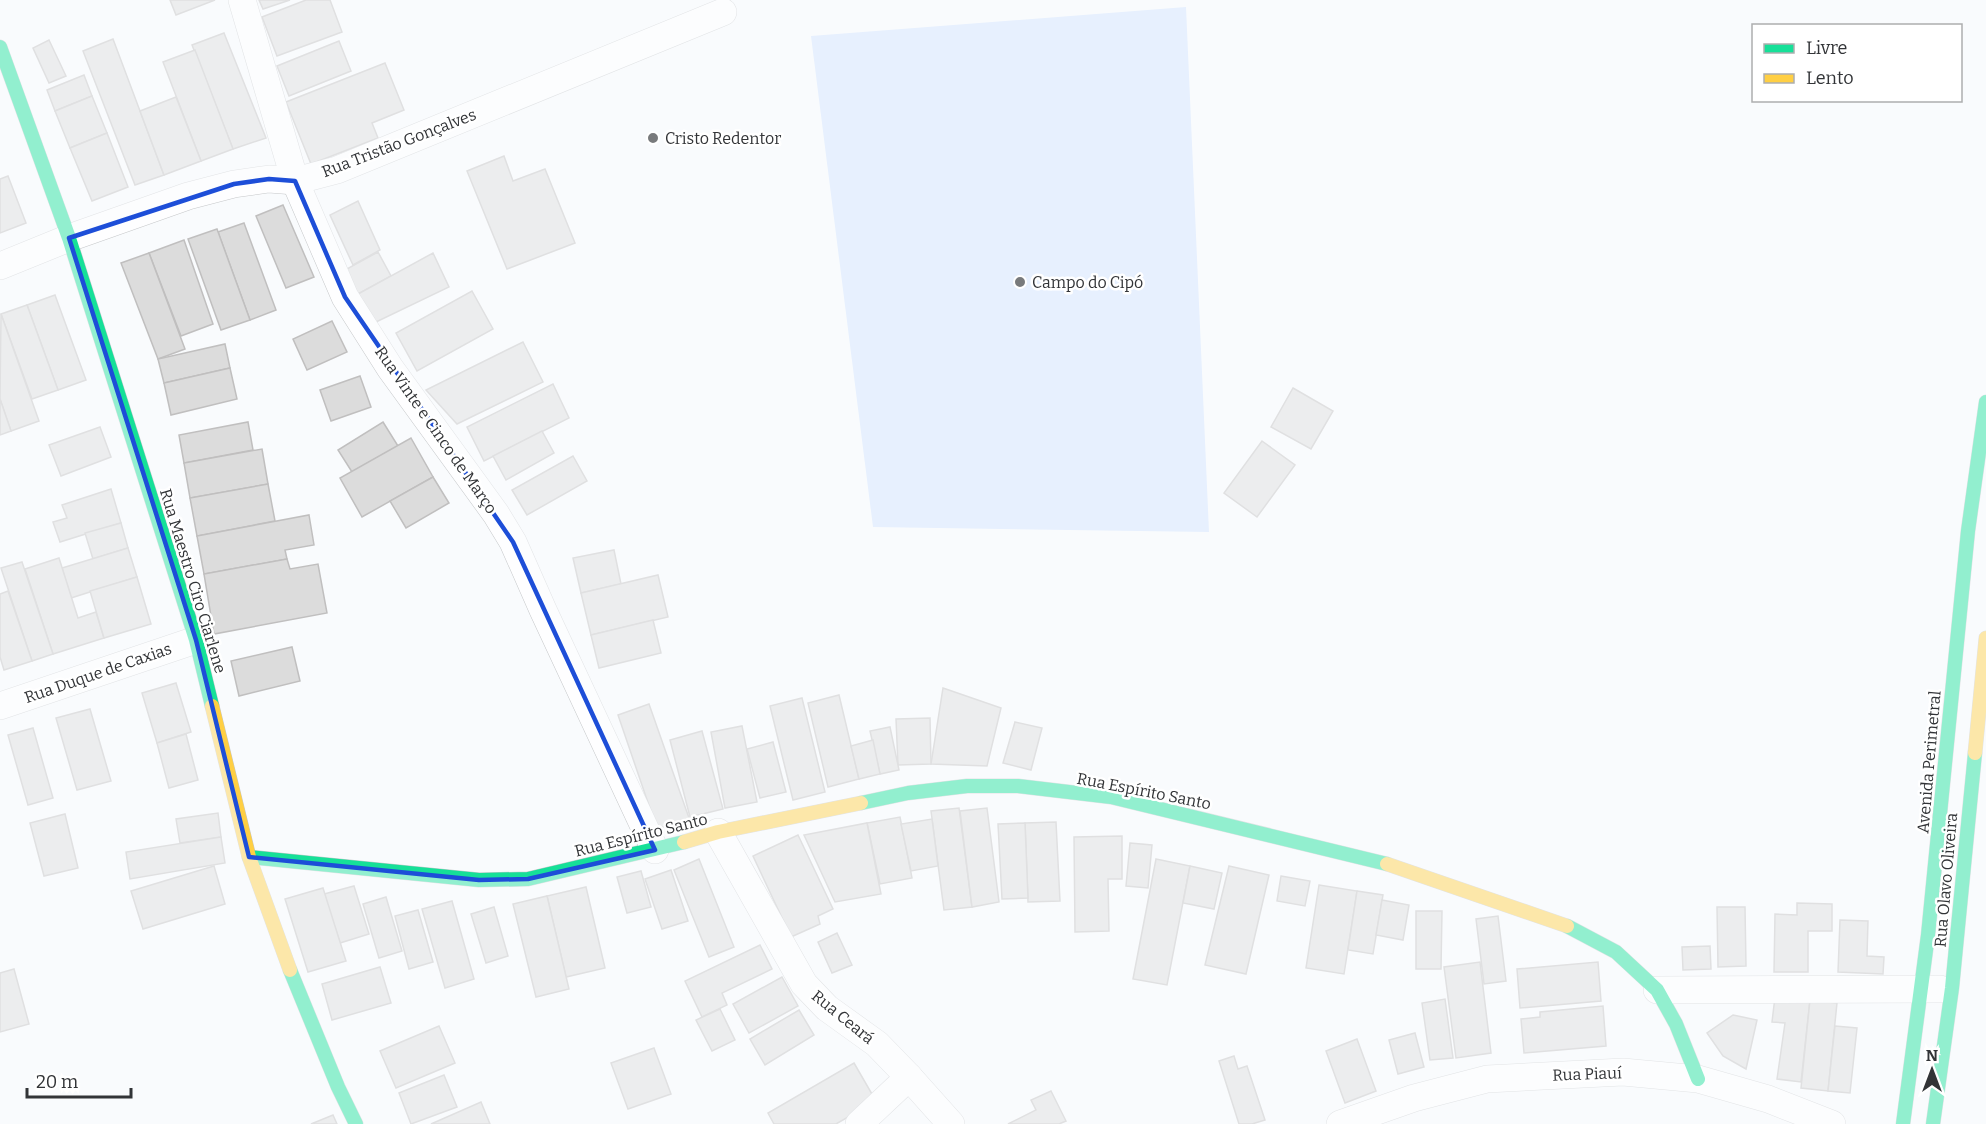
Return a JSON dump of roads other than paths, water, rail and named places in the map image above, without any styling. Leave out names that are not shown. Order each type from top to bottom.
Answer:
[{"type":"street","name":"Rua Vinte e Cinco de Março","points":[[242,0],[295,181],[345,297],[390,368],[496,514],[513,542],[655,850]]},
{"type":"street","name":"Rua Tristão Gonçalves","points":[[0,266],[69,238],[188,196],[234,184],[269,178],[295,181],[336,170],[723,12]]},
{"type":"street","name":"Rua Maestro Ciro Ciarlene","points":[[0,47],[69,238],[196,640],[249,858],[288,965],[338,1088],[356,1124]]},
{"type":"street","name":"Avenida Perimetral","points":[[1903,1124],[1922,989],[1963,578],[1978,449],[1986,402]]},
{"type":"street","name":"Rua Olavo Oliveira","points":[[1933,1124],[1952,988],[1986,638]]},
{"type":"street","name":"Rua Duque de Caxias","points":[[0,706],[196,640]]},
{"type":"street","name":"Rua Espírito Santo","points":[[249,858],[479,880],[528,879],[655,850],[718,832],[908,793],[967,786],[1018,786],[1111,797],[1374,860],[1562,923],[1616,952],[1657,990],[1676,1024],[1698,1079]]},
{"type":"street","name":"Rua Ceará","points":[[718,832],[804,984],[827,1008],[877,1044],[951,1124]]},
{"type":"street","points":[[1657,990],[1952,988]]},
{"type":"street","name":"Rua Piauí","points":[[1340,1124],[1414,1098],[1486,1079],[1623,1072],[1698,1079],[1768,1099],[1832,1124]]},
{"type":"street","points":[[859,1124],[909,1077]]},
{"type":"place","name":"Cristo Redentor","points":[[653,138]]},
{"type":"place","name":"Campo do Cipó","points":[[1020,282]]}]
